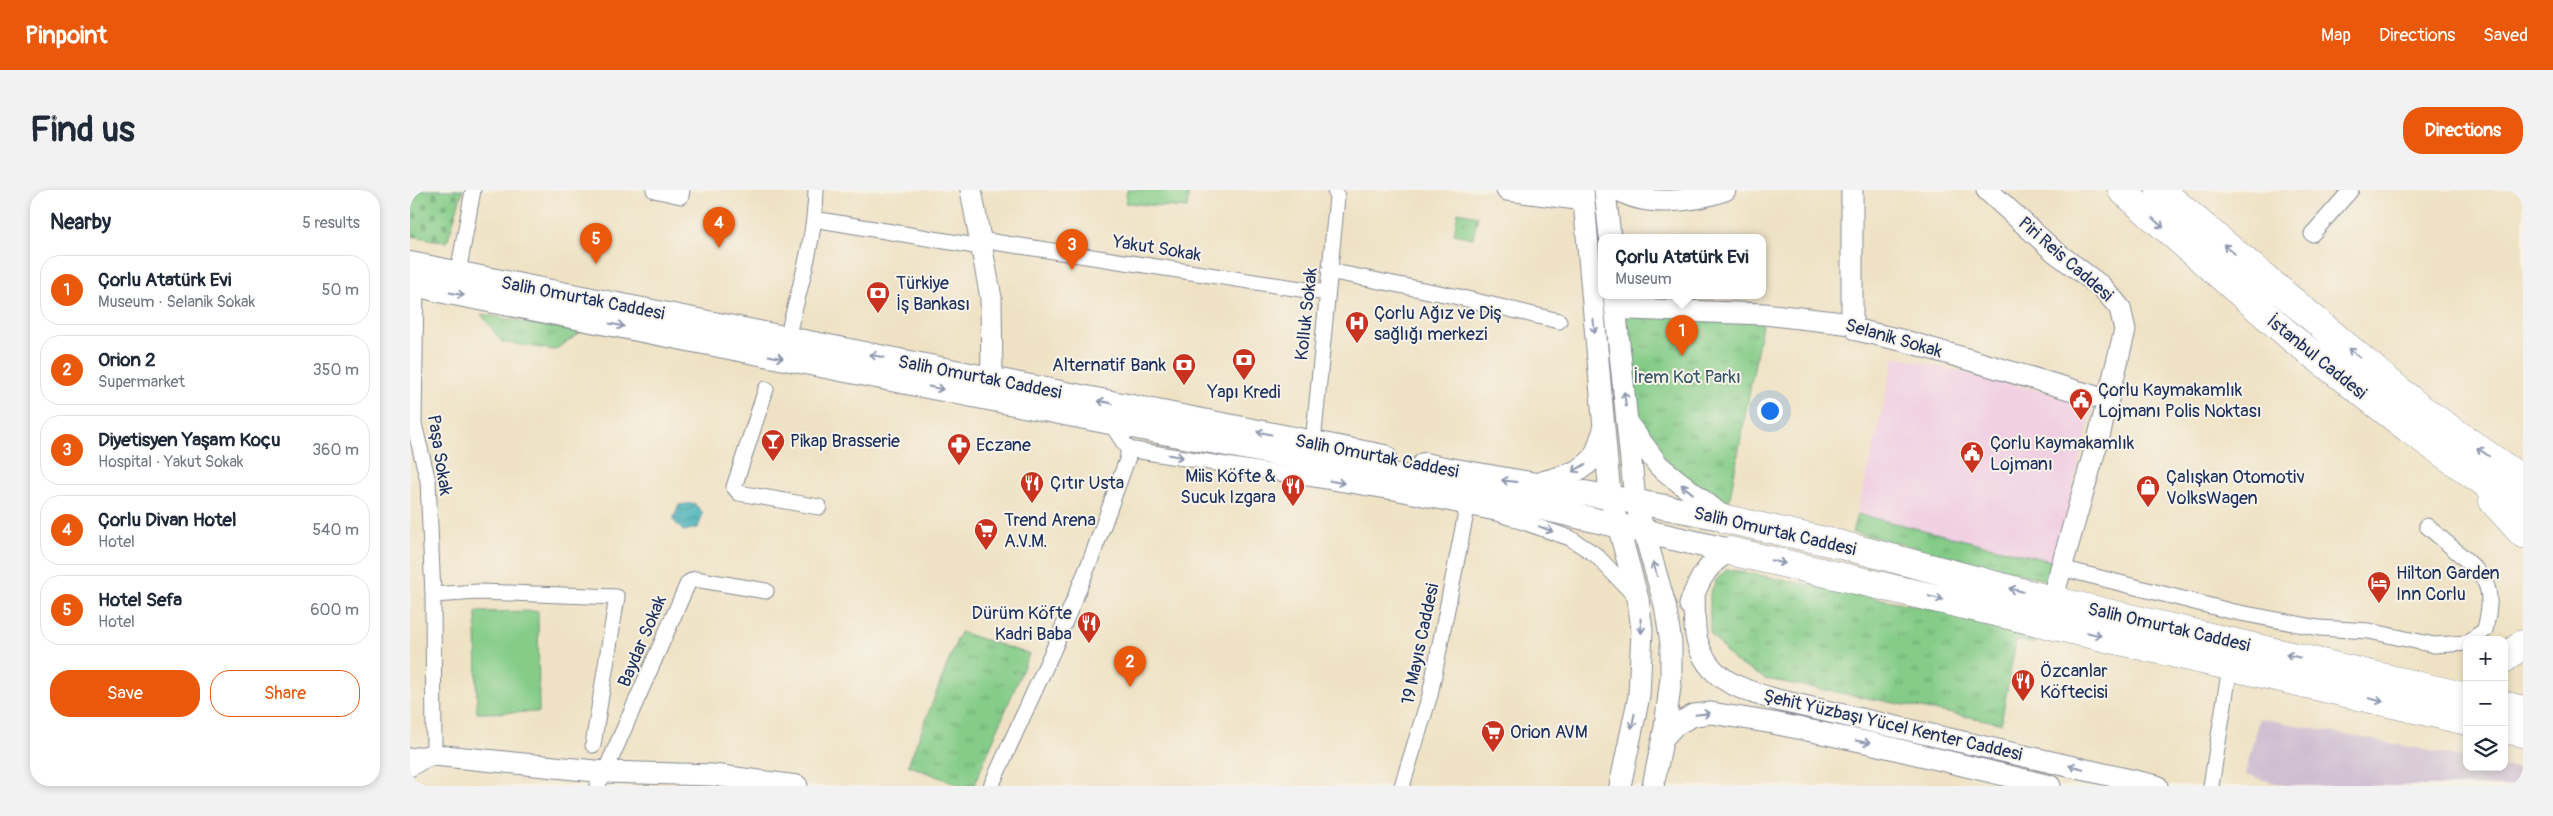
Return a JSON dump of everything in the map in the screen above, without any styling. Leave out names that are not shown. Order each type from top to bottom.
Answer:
[{"type":"highway","name":"İstanbul Caddesi","points":[[2122,190],[2293,339],[2410,430],[2523,510]]},
{"type":"highway","name":"İstanbul Caddesi","points":[[2160,190],[2419,407],[2523,480]]},
{"type":"highway","points":[[2410,430],[2501,508],[2523,534]]},
{"type":"highway","name":"Salih Omurtak Caddesi","points":[[1726,519],[1838,544],[2052,600],[2335,678]]},
{"type":"highway","name":"Salih Omurtak Caddesi","points":[[1730,551],[2230,666],[2335,678]]},
{"type":"highway","points":[[2508,656],[2523,644]]},
{"type":"highway","points":[[2335,678],[2452,679],[2463,677]]},
{"type":"highway","points":[[2335,678],[2463,695]]},
{"type":"highway","points":[[2335,678],[2463,720]]},
{"type":"highway","points":[[2508,706],[2523,710]]},
{"type":"highway","points":[[2508,730],[2523,734]]},
{"type":"main road","points":[[971,190],[991,298],[992,379]]},
{"type":"main road","points":[[1507,190],[1583,195],[1610,496],[1638,599],[1642,630],[1639,696],[1620,786]]},
{"type":"main road","points":[[1605,190],[1609,227]]},
{"type":"main road","points":[[1619,190],[1638,200]]},
{"type":"main road","points":[[1609,227],[1617,206],[1638,200],[1680,200],[1725,190]]},
{"type":"main road","points":[[1852,190],[1852,324]]},
{"type":"main road","name":"Piri Reis Caddesi","points":[[1987,190],[2054,251],[2102,287],[2120,308],[2125,330],[2099,436],[2052,600]]},
{"type":"main road","name":"Salih Omurtak Caddesi","points":[[412,276],[458,273],[1506,481],[1636,500],[1726,519]]},
{"type":"main road","name":"Salih Omurtak Caddesi","points":[[412,276],[468,296],[1110,422],[1424,481],[1620,528],[1730,551]]},
{"type":"main road","points":[[1615,300],[1636,500],[1665,606],[1671,643],[1671,678],[1664,732]]},
{"type":"main road","name":"Selanik Sokak","points":[[1615,300],[1629,309],[1764,314],[1852,324],[1857,330],[1904,341],[2107,400]]},
{"type":"main road","points":[[1628,424],[1659,466],[1726,519]]},
{"type":"main road","points":[[1535,484],[1571,473],[1589,462],[1595,454],[1604,430]]},
{"type":"main road","points":[[1653,786],[1685,622],[1694,593],[1715,559],[1730,551]]},
{"type":"main road","name":"Şehit Yüzbaşı Yücel Kenter Caddesi","points":[[1694,593],[1696,639],[1704,656],[1724,680],[1740,689],[2157,786]]},
{"type":"main road","name":"Şehit Yüzbaşı Yücel Kenter Caddesi","points":[[1664,732],[1675,724],[1694,715],[1711,713],[1773,722],[1994,779],[2050,786]]},
{"type":"main road","points":[[1994,779],[1998,750]]},
{"type":"main road","points":[[410,759],[434,755],[601,779],[714,775],[750,783],[796,786]]},
{"type":"main road","points":[[2021,783],[2025,755]]},
{"type":"street","points":[[458,273],[472,190]]},
{"type":"street","points":[[654,190],[681,196],[682,190]]},
{"type":"street","points":[[787,338],[814,219],[816,190]]},
{"type":"street","name":"Kolluk Sokak","points":[[1312,443],[1337,197],[1335,190]]},
{"type":"street","points":[[2312,234],[2351,190]]},
{"type":"street","name":"Yakut Sokak","points":[[814,219],[1327,293]]},
{"type":"street","points":[[1329,271],[1454,296],[1559,320]]},
{"type":"street","name":"Paşa Sokak","points":[[412,276],[414,424],[428,481],[433,595],[434,755]]},
{"type":"street","points":[[766,390],[734,487],[738,493],[819,508]]},
{"type":"street","points":[[991,786],[1055,646],[1091,559],[1128,457],[1128,449],[1110,422]]},
{"type":"street","points":[[1128,449],[1394,492],[1500,514],[1570,538],[1596,555],[1638,599]]},
{"type":"street","name":"19 Mayıs Caddesi","points":[[1402,786],[1430,695],[1467,508]]},
{"type":"street","points":[[2427,526],[2468,562],[2486,583],[2490,607],[2485,630],[2477,636]]},
{"type":"street","points":[[2061,568],[2230,611],[2318,628],[2369,631],[2434,645],[2463,643]]},
{"type":"street","name":"Baydar Sokak","points":[[601,779],[688,583],[694,579],[766,591]]},
{"type":"street","points":[[433,595],[486,592],[617,597],[593,745]]},
{"type":"street","points":[[2211,786],[2230,666]]},
{"type":"street","points":[[410,770],[434,755]]},
{"type":"shaded area","name":"Çorlu Kaymakamlık Lojmanı","points":[[1895,356],[2088,402],[2092,410],[2055,562],[1857,514]]},
{"type":"shaded area","points":[[2259,718],[2463,757],[2463,771],[2508,771],[2508,767],[2523,769],[2523,786],[2288,786],[2245,775]]},
{"type":"green space","points":[[410,190],[463,190],[447,242],[410,236]]},
{"type":"green space","points":[[1127,190],[1189,190],[1187,208],[1125,203]]},
{"type":"green space","points":[[1458,212],[1478,216],[1473,238],[1454,234]]},
{"type":"green space","name":"İrem Kot Parkı","points":[[1615,306],[1764,314],[1726,519],[1628,424]]},
{"type":"green space","points":[[481,314],[581,332],[555,350],[502,342]]},
{"type":"green space","points":[[1857,514],[2055,562],[2050,581],[1852,532]]},
{"type":"green space","points":[[1727,569],[2016,625],[2032,634],[2036,644],[2016,641],[2001,723],[1766,679],[1734,661],[1710,633],[1710,594],[1716,580]]},
{"type":"green space","points":[[538,611],[539,712],[477,713],[476,612]]},
{"type":"green space","points":[[960,632],[1029,654],[974,786],[961,786],[908,765]]},
{"type":"water","points":[[694,503],[703,513],[698,528],[683,531],[673,520],[679,505]]},
{"type":"place","name":"Çorlu Divan Hotel","points":[[719,248]]},
{"type":"place","name":"Hotel Sefa","points":[[596,264]]},
{"type":"place","name":"Diyetisyen Yaşam Koçu","points":[[1072,270]]},
{"type":"place","name":"Türkiye İş Bankası","points":[[878,314]]},
{"type":"place","name":"Çorlu Ağız ve Diş sağlığı merkezi","points":[[1357,344]]},
{"type":"place","name":"Çorlu Atatürk Evi","points":[[1682,356]]},
{"type":"place","name":"Yapı Kredi","points":[[1244,381]]},
{"type":"place","name":"Alternatif Bank","points":[[1184,386]]},
{"type":"place","name":"Çorlu Kaymakamlık Lojmanı Polis Noktası","points":[[2081,421]]},
{"type":"place","name":"Pikap Brasserie","points":[[773,462]]},
{"type":"place","name":"Eczane","points":[[959,466]]},
{"type":"place","name":"Çorlu Kaymakamlık Lojmanı","points":[[1972,474]]},
{"type":"place","name":"Çıtır Usta","points":[[1032,504]]},
{"type":"place","name":"Miis Köfte & Sucuk Izgara","points":[[1293,507]]},
{"type":"place","name":"Çalışkan Otomotiv VolksWagen","points":[[2148,508]]},
{"type":"place","name":"Trend Arena A.V.M.","points":[[986,551]]},
{"type":"place","name":"Hilton Garden Inn Corlu","points":[[2379,604]]},
{"type":"place","name":"Dürüm Köfte Kadri Baba","points":[[1089,644]]},
{"type":"place","name":"Orion 2","points":[[1130,687]]},
{"type":"place","name":"Özcanlar Köftecisi","points":[[2023,702]]},
{"type":"place","name":"Orion AVM","points":[[1493,753]]}]
